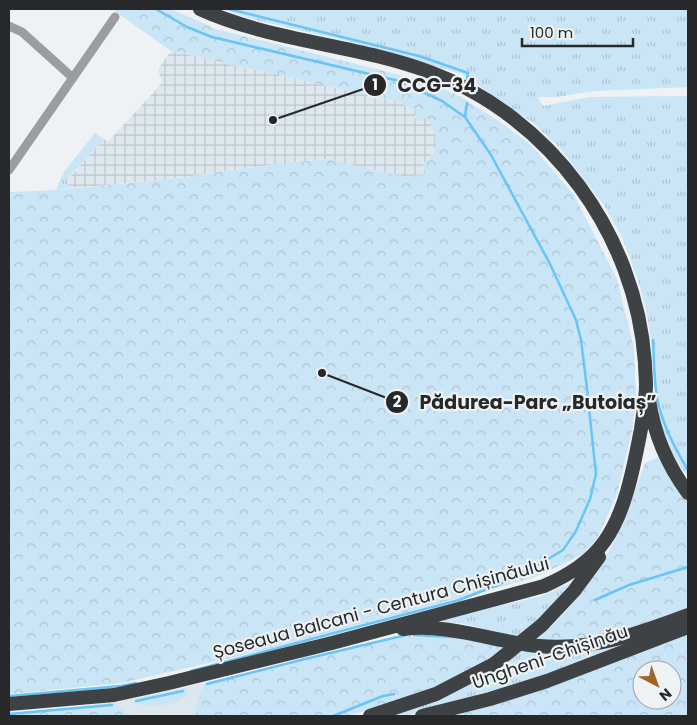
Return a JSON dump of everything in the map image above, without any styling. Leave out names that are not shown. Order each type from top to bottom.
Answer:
[{"type":"highway","name":"Șoseaua Balcani - Centura Chișinăului","points":[[9,704],[114,695],[196,677],[544,586],[563,578],[581,566],[605,542],[616,521],[634,465],[646,385],[644,344],[638,311],[618,251],[598,213],[553,155],[512,117],[472,92],[429,72],[383,58],[257,29],[221,18],[200,9]]},
{"type":"highway","points":[[646,385],[652,419],[666,456],[688,493]]},
{"type":"highway","points":[[370,716],[436,694],[494,664],[542,625],[574,591],[598,558],[605,542]]},
{"type":"highway","name":"Ungheni-Chișinău","points":[[359,635],[413,628],[441,628],[541,646],[579,646],[622,638],[688,615]]},
{"type":"highway","name":"Ungheni-Chișinău","points":[[422,716],[490,699],[547,681],[688,627]]},
{"type":"street","points":[[9,170],[115,17]]},
{"type":"street","points":[[9,26],[22,32],[73,78]]},
{"type":"shaded area","points":[[171,51],[399,102],[417,112],[414,117],[426,117],[432,124],[436,145],[430,157],[423,164],[426,174],[406,177],[327,159],[164,180],[71,188],[67,184],[67,180],[104,139],[108,142],[162,83],[158,69]]},
{"type":"shaded area","points":[[205,683],[197,701],[196,716],[130,716],[112,703]]},
{"type":"green space","points":[[112,9],[171,9],[216,29],[428,82],[461,97],[499,121],[531,145],[574,195],[617,279],[634,348],[636,398],[632,431],[617,494],[597,539],[582,555],[533,578],[290,644],[122,683],[9,694],[9,192],[56,190],[164,180],[327,159],[406,177],[426,174],[423,163],[433,154],[436,142],[433,129],[426,117],[421,122],[414,118],[417,112],[399,102],[171,51]]},
{"type":"green space","points":[[222,9],[688,9],[688,87],[595,91],[557,97],[538,97],[543,106],[590,97],[688,96],[688,477],[676,460],[660,424],[647,314],[638,280],[622,237],[603,204],[560,148],[533,123],[462,74],[343,40],[259,21]]},
{"type":"green space","points":[[95,133],[104,139],[67,179],[67,184],[71,188],[56,190],[63,173]]},
{"type":"green space","points":[[658,457],[688,502],[688,608],[619,633],[582,638],[534,641],[562,615],[598,569],[625,518],[645,463]]},
{"type":"green space","points":[[571,583],[538,619],[516,637],[465,624],[437,621],[541,596]]},
{"type":"green space","points":[[408,634],[431,634],[505,646],[489,659],[431,690],[349,716],[196,716],[196,704],[205,683]]},
{"type":"green space","points":[[688,634],[688,716],[448,716],[547,687]]},
{"type":"green space","points":[[637,639],[549,675],[431,710],[405,716],[385,716],[521,651],[557,654],[589,650]]},
{"type":"green space","points":[[185,688],[188,693],[183,698],[164,705],[149,706],[134,702],[136,699]]},
{"type":"green space","points":[[109,703],[115,704],[130,716],[9,716],[9,714]]},
{"type":"waterway","points":[[156,9],[187,27],[212,37],[399,81],[442,101],[465,117]]},
{"type":"waterway","points":[[229,9],[419,56],[468,73],[467,79]]},
{"type":"waterway","points":[[191,671],[459,600],[498,585],[535,567],[563,550],[576,531],[590,499],[596,474],[581,340],[576,320],[550,264],[491,155],[465,117],[467,103]]},
{"type":"waterway","points":[[653,340],[655,384],[659,407],[670,436],[688,470]]},
{"type":"waterway","points":[[595,600],[629,585],[688,567]]},
{"type":"waterway","points":[[207,684],[406,635]]},
{"type":"waterway","points":[[414,635],[454,637]]},
{"type":"waterway","points":[[9,696],[136,683]]},
{"type":"waterway","points":[[136,701],[183,691]]},
{"type":"waterway","points":[[333,716],[383,696],[394,694]]},
{"type":"waterway","points":[[9,714],[112,705]]},
{"type":"place","name":"CCG-34","points":[[273,120]]},
{"type":"place","name":"Pădurea-Parc „Butoiaș”","points":[[322,373]]}]
